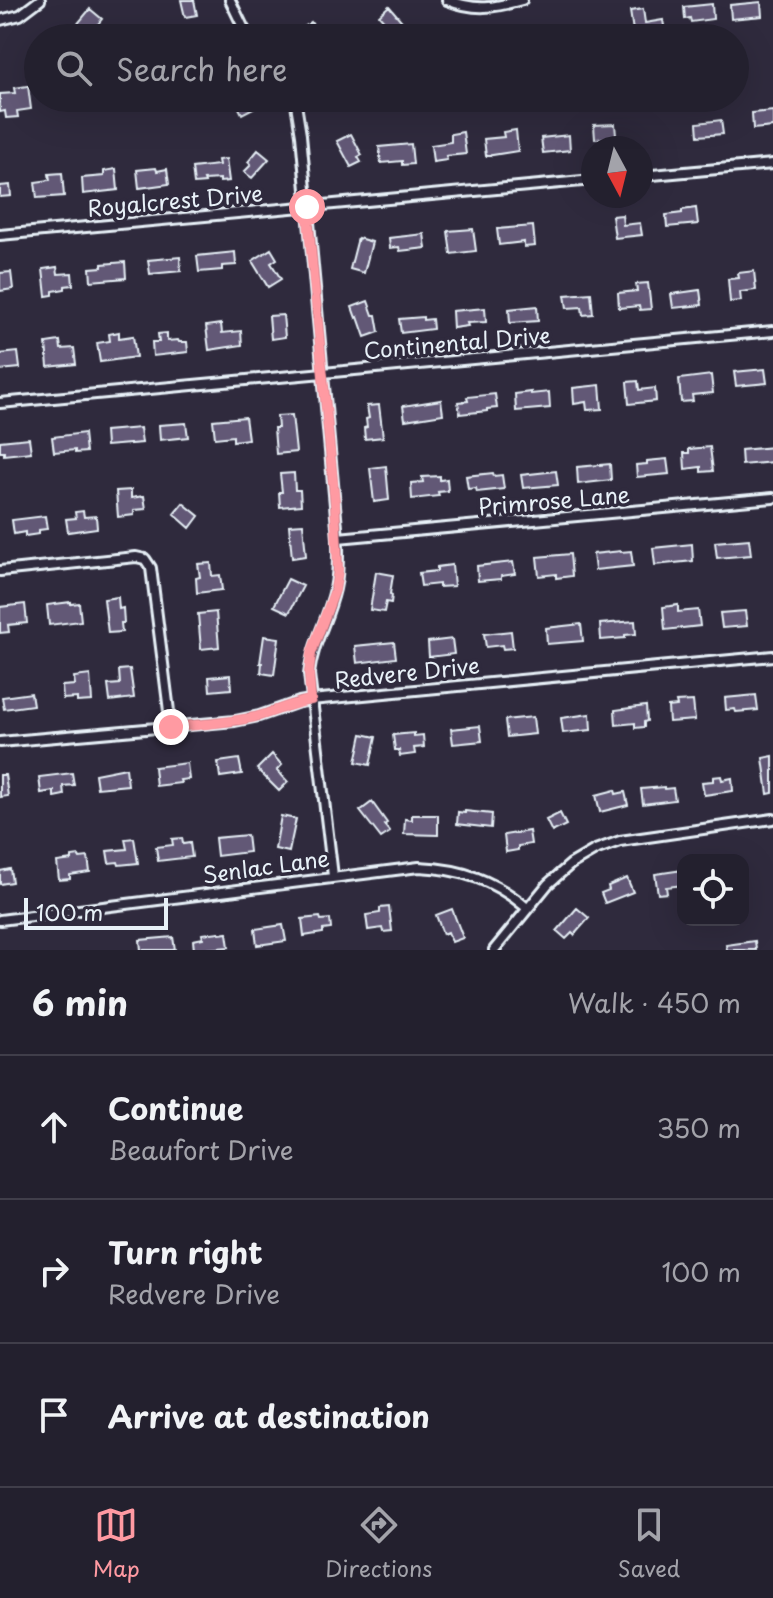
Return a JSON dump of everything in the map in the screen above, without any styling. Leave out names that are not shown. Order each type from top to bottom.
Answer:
[{"type":"street","points":[[0,20],[20,15],[40,0]]},
{"type":"street","points":[[230,0],[242,24]]},
{"type":"street","points":[[447,0],[465,7],[494,6],[522,0]]},
{"type":"street","points":[[297,112],[338,538],[335,590],[311,654],[309,674],[333,876]]},
{"type":"street","points":[[653,175],[773,164]]},
{"type":"street","name":"Royalcrest Drive","points":[[0,235],[581,181]]},
{"type":"street","name":"Continental Drive","points":[[0,403],[773,331]]},
{"type":"street","name":"Primrose Lane","points":[[338,538],[773,498]]},
{"type":"street","points":[[0,571],[136,557],[145,559],[151,568],[171,727]]},
{"type":"street","name":"Redvere Drive","points":[[0,742],[235,721],[311,700],[773,656]]},
{"type":"street","points":[[494,950],[548,884],[571,864],[595,850],[647,836],[773,819]]},
{"type":"street","name":"Senlac Lane","points":[[0,920],[419,867],[464,872],[491,883],[527,908]]},
{"type":"building","points":[[181,0],[194,0],[197,15],[185,17]]},
{"type":"building","points":[[761,2],[762,16],[731,19],[730,5]]},
{"type":"building","points":[[712,4],[713,19],[691,22],[690,18],[685,19],[684,7]]},
{"type":"building","points":[[389,6],[404,24],[387,24],[379,15]]},
{"type":"building","points":[[90,9],[102,19],[98,24],[78,24]]},
{"type":"building","points":[[643,9],[645,23],[663,20],[664,24],[632,24],[630,11]]},
{"type":"building","points":[[24,87],[24,110],[17,111],[18,117],[6,118],[5,111],[0,112],[0,94],[15,93],[14,88]]},
{"type":"building","points":[[773,111],[773,127],[753,129],[752,113]]},
{"type":"building","points":[[721,120],[723,134],[698,136],[697,123]]},
{"type":"building","points":[[615,124],[616,136],[595,136],[594,125]]},
{"type":"building","points":[[516,130],[518,151],[486,156],[484,139],[504,137],[503,132]]},
{"type":"building","points":[[463,132],[466,154],[446,156],[447,160],[433,162],[431,145],[451,142],[451,134]]},
{"type":"building","points":[[351,134],[362,155],[358,157],[361,162],[351,167],[337,141]]},
{"type":"building","points":[[569,135],[570,150],[543,153],[541,138]]},
{"type":"building","points":[[411,144],[413,164],[402,165],[402,161],[381,163],[379,147]]},
{"type":"building","points":[[258,150],[269,159],[252,178],[244,172]]},
{"type":"building","points":[[226,159],[229,181],[204,180],[205,183],[194,184],[192,168],[219,165],[218,160]]},
{"type":"building","points":[[156,168],[157,171],[167,169],[169,184],[139,188],[137,170]]},
{"type":"building","points":[[116,169],[118,190],[83,194],[82,178],[104,176],[104,171]]},
{"type":"building","points":[[62,173],[64,196],[37,198],[35,182],[50,180],[49,174]]},
{"type":"building","points":[[10,185],[11,196],[0,197],[0,186]]},
{"type":"building","points":[[696,208],[698,224],[667,227],[666,215]]},
{"type":"building","points":[[622,215],[623,225],[640,223],[642,235],[615,238],[612,216]]},
{"type":"building","points":[[533,226],[535,246],[524,247],[524,242],[499,245],[497,229]]},
{"type":"building","points":[[473,229],[476,251],[451,254],[448,231]]},
{"type":"building","points":[[424,234],[426,248],[400,251],[399,247],[390,248],[389,238]]},
{"type":"building","points":[[358,238],[372,242],[364,273],[350,269]]},
{"type":"building","points":[[271,249],[277,259],[271,263],[281,279],[268,287],[252,261]]},
{"type":"building","points":[[235,252],[236,265],[199,272],[197,256]]},
{"type":"building","points":[[180,257],[181,271],[150,274],[148,260]]},
{"type":"building","points":[[125,262],[126,278],[91,281],[90,268]]},
{"type":"building","points":[[57,267],[58,274],[72,273],[73,285],[46,296],[43,269]]},
{"type":"building","points":[[754,271],[756,290],[740,292],[741,301],[730,302],[728,279],[739,278],[738,273]]},
{"type":"building","points":[[11,272],[13,289],[0,291],[0,273]]},
{"type":"building","points":[[648,283],[651,309],[640,310],[639,306],[619,308],[618,293],[637,291],[636,284]]},
{"type":"building","points":[[700,290],[702,305],[673,308],[671,294]]},
{"type":"building","points":[[591,293],[593,314],[583,315],[582,307],[567,308],[565,295]]},
{"type":"building","points":[[368,301],[373,315],[376,315],[379,332],[365,337],[352,307]]},
{"type":"building","points":[[537,306],[538,321],[510,323],[509,309]]},
{"type":"building","points":[[485,308],[486,322],[467,323],[468,326],[453,328],[452,311]]},
{"type":"building","points":[[283,315],[285,337],[271,339],[269,316]]},
{"type":"building","points":[[423,317],[423,320],[432,319],[433,329],[401,333],[399,319]]},
{"type":"building","points":[[221,324],[222,333],[241,331],[242,345],[209,350],[206,326]]},
{"type":"building","points":[[119,332],[119,338],[133,336],[136,357],[100,362],[97,343],[110,341],[109,334]]},
{"type":"building","points":[[167,333],[167,341],[187,342],[188,352],[153,356],[152,342],[159,342],[158,334]]},
{"type":"building","points":[[60,341],[61,349],[74,348],[76,364],[48,367],[46,343]]},
{"type":"building","points":[[18,352],[20,368],[0,370],[0,354]]},
{"type":"building","points":[[765,369],[767,383],[736,386],[734,372]]},
{"type":"building","points":[[711,375],[713,393],[692,395],[693,401],[681,402],[679,379]]},
{"type":"building","points":[[638,381],[639,390],[655,388],[656,401],[629,404],[627,382]]},
{"type":"building","points":[[600,385],[602,409],[587,410],[586,402],[574,404],[573,388]]},
{"type":"building","points":[[549,392],[550,408],[516,411],[515,394]]},
{"type":"building","points":[[495,394],[497,408],[460,414],[458,402],[468,401],[467,397]]},
{"type":"building","points":[[441,400],[443,414],[405,420],[403,406]]},
{"type":"building","points":[[379,405],[383,437],[365,439],[364,428],[369,418],[367,406]]},
{"type":"building","points":[[292,415],[296,452],[276,454],[274,428],[278,428],[277,416]]},
{"type":"building","points":[[245,417],[248,439],[233,441],[233,436],[215,438],[213,420]]},
{"type":"building","points":[[186,423],[188,437],[160,440],[159,425]]},
{"type":"building","points":[[140,428],[142,443],[106,446],[105,431]]},
{"type":"building","points":[[84,433],[86,452],[54,452],[52,437]]},
{"type":"building","points":[[29,438],[31,452],[4,455],[0,452],[0,441]]},
{"type":"building","points":[[710,447],[713,471],[701,472],[701,467],[685,469],[684,453],[689,453],[689,449]]},
{"type":"building","points":[[773,447],[773,462],[742,465],[741,450]]},
{"type":"building","points":[[667,459],[669,474],[637,477],[636,465]]},
{"type":"building","points":[[610,464],[611,480],[578,484],[577,467]]},
{"type":"building","points":[[386,466],[389,500],[374,502],[370,468]]},
{"type":"building","points":[[556,471],[558,485],[523,488],[521,475]]},
{"type":"building","points":[[294,473],[295,490],[300,490],[301,505],[280,507],[280,474]]},
{"type":"building","points":[[493,473],[494,476],[502,475],[504,489],[477,492],[476,488],[468,489],[466,476]]},
{"type":"building","points":[[440,476],[440,480],[447,479],[448,491],[438,492],[439,496],[412,499],[411,483],[423,482],[422,477]]},
{"type":"building","points":[[131,490],[131,498],[144,496],[146,509],[134,510],[134,515],[118,517],[116,491]]},
{"type":"building","points":[[183,503],[199,516],[190,528],[174,514]]},
{"type":"building","points":[[83,511],[84,517],[96,516],[97,528],[68,532],[66,519],[76,518],[75,512]]},
{"type":"building","points":[[45,516],[47,529],[39,530],[39,534],[14,534],[12,520]]},
{"type":"building","points":[[303,524],[306,556],[292,558],[289,525]]},
{"type":"building","points":[[749,539],[751,555],[717,558],[715,542]]},
{"type":"building","points":[[692,544],[693,561],[655,565],[653,548]]},
{"type":"building","points":[[631,551],[633,566],[595,570],[593,554]]},
{"type":"building","points":[[570,554],[572,576],[539,576],[537,557]]},
{"type":"building","points":[[513,562],[515,574],[478,581],[477,566]]},
{"type":"building","points":[[211,563],[212,576],[220,575],[222,590],[197,593],[196,578],[200,577],[198,564]]},
{"type":"building","points":[[452,565],[454,586],[421,586],[419,573]]},
{"type":"building","points":[[376,572],[393,575],[391,603],[386,602],[384,612],[370,610]]},
{"type":"building","points":[[288,579],[303,586],[289,613],[274,606]]},
{"type":"building","points":[[118,597],[119,609],[123,608],[122,632],[108,633],[104,599]]},
{"type":"building","points":[[79,603],[81,621],[49,625],[47,605]]},
{"type":"building","points":[[25,604],[27,623],[8,625],[9,632],[0,633],[0,607]]},
{"type":"building","points":[[678,605],[678,612],[698,610],[700,626],[665,630],[663,607]]},
{"type":"building","points":[[745,611],[747,626],[722,628],[720,613]]},
{"type":"building","points":[[216,612],[219,647],[201,649],[198,614]]},
{"type":"building","points":[[635,621],[636,634],[601,640],[600,624]]},
{"type":"building","points":[[581,624],[583,641],[547,644],[546,628]]},
{"type":"building","points":[[511,631],[513,648],[503,649],[502,645],[486,647],[484,634]]},
{"type":"building","points":[[264,636],[279,638],[274,675],[261,673]]},
{"type":"building","points":[[452,639],[454,654],[429,657],[428,642]]},
{"type":"building","points":[[394,642],[396,658],[357,663],[355,646]]},
{"type":"building","points":[[130,669],[134,698],[110,701],[108,685],[120,684],[119,670]]},
{"type":"building","points":[[90,675],[92,701],[63,699],[62,686],[75,685],[74,677]]},
{"type":"building","points":[[230,675],[231,689],[210,691],[209,677]]},
{"type":"building","points":[[31,693],[33,705],[4,709],[2,697]]},
{"type":"building","points":[[756,695],[758,710],[726,710],[725,698]]},
{"type":"building","points":[[693,701],[695,720],[669,722],[668,707],[677,706],[676,702]]},
{"type":"building","points":[[646,706],[647,721],[644,727],[635,728],[635,723],[616,725],[615,710]]},
{"type":"building","points":[[590,714],[591,730],[563,733],[561,718]]},
{"type":"building","points":[[533,717],[535,734],[507,737],[505,720]]},
{"type":"building","points":[[480,726],[482,741],[453,744],[451,729]]},
{"type":"building","points":[[414,733],[414,736],[423,735],[424,747],[414,748],[415,754],[400,756],[399,750],[395,750],[393,735]]},
{"type":"building","points":[[362,734],[376,737],[370,765],[356,762]]},
{"type":"building","points":[[272,754],[282,765],[277,770],[288,782],[279,791],[257,769]]},
{"type":"building","points":[[773,756],[773,793],[768,794],[763,758]]},
{"type":"building","points":[[239,759],[242,774],[220,777],[218,762]]},
{"type":"building","points":[[187,763],[189,779],[156,786],[154,767]]},
{"type":"building","points":[[126,768],[128,785],[97,788],[95,774]]},
{"type":"building","points":[[72,773],[74,785],[63,786],[64,795],[54,797],[54,791],[41,793],[39,777]]},
{"type":"building","points":[[0,775],[5,775],[8,796],[0,797]]},
{"type":"building","points":[[721,776],[722,780],[732,778],[733,791],[704,795],[702,782]]},
{"type":"building","points":[[673,788],[675,800],[643,804],[641,789]]},
{"type":"building","points":[[615,790],[616,794],[625,792],[628,805],[600,812],[596,795]]},
{"type":"building","points":[[372,802],[390,832],[381,838],[360,811]]},
{"type":"building","points":[[458,812],[492,814],[491,828],[457,824]]},
{"type":"building","points":[[560,813],[566,825],[552,832],[546,820]]},
{"type":"building","points":[[412,815],[438,815],[438,835],[404,834],[405,819],[412,820]]},
{"type":"building","points":[[281,816],[296,819],[289,852],[275,849]]},
{"type":"building","points":[[529,831],[531,844],[506,852],[504,835]]},
{"type":"building","points":[[247,835],[249,852],[217,856],[215,838]]},
{"type":"building","points":[[134,838],[138,863],[109,863],[107,851],[127,849],[125,839]]},
{"type":"building","points":[[182,838],[183,844],[190,843],[192,857],[158,861],[156,847],[173,845],[172,839]]},
{"type":"building","points":[[79,856],[88,857],[90,872],[59,880],[57,862]]},
{"type":"building","points":[[10,869],[12,882],[0,884],[0,871]]},
{"type":"building","points":[[677,871],[677,886],[666,887],[667,893],[658,894],[655,874]]},
{"type":"building","points":[[627,878],[633,892],[605,903],[601,893],[609,890],[608,886]]},
{"type":"building","points":[[389,907],[392,931],[383,932],[382,928],[368,930],[366,915],[380,913],[380,908]]},
{"type":"building","points":[[577,908],[589,918],[574,935],[572,933],[566,939],[557,931]]},
{"type":"building","points":[[452,909],[463,938],[452,942],[448,932],[443,934],[436,915]]},
{"type":"building","points":[[320,917],[321,920],[330,919],[331,929],[304,936],[302,919]]},
{"type":"building","points":[[283,925],[286,941],[257,945],[255,929]]},
{"type":"building","points":[[227,933],[229,947],[194,950],[193,940],[203,938],[202,934]]},
{"type":"building","points":[[173,937],[175,950],[141,950],[140,940]]},
{"type":"building","points":[[755,941],[756,950],[727,950],[726,945]]},
{"type":"route","points":[[171,727],[235,721],[311,700],[311,654],[335,590],[338,538],[307,207]]}]
